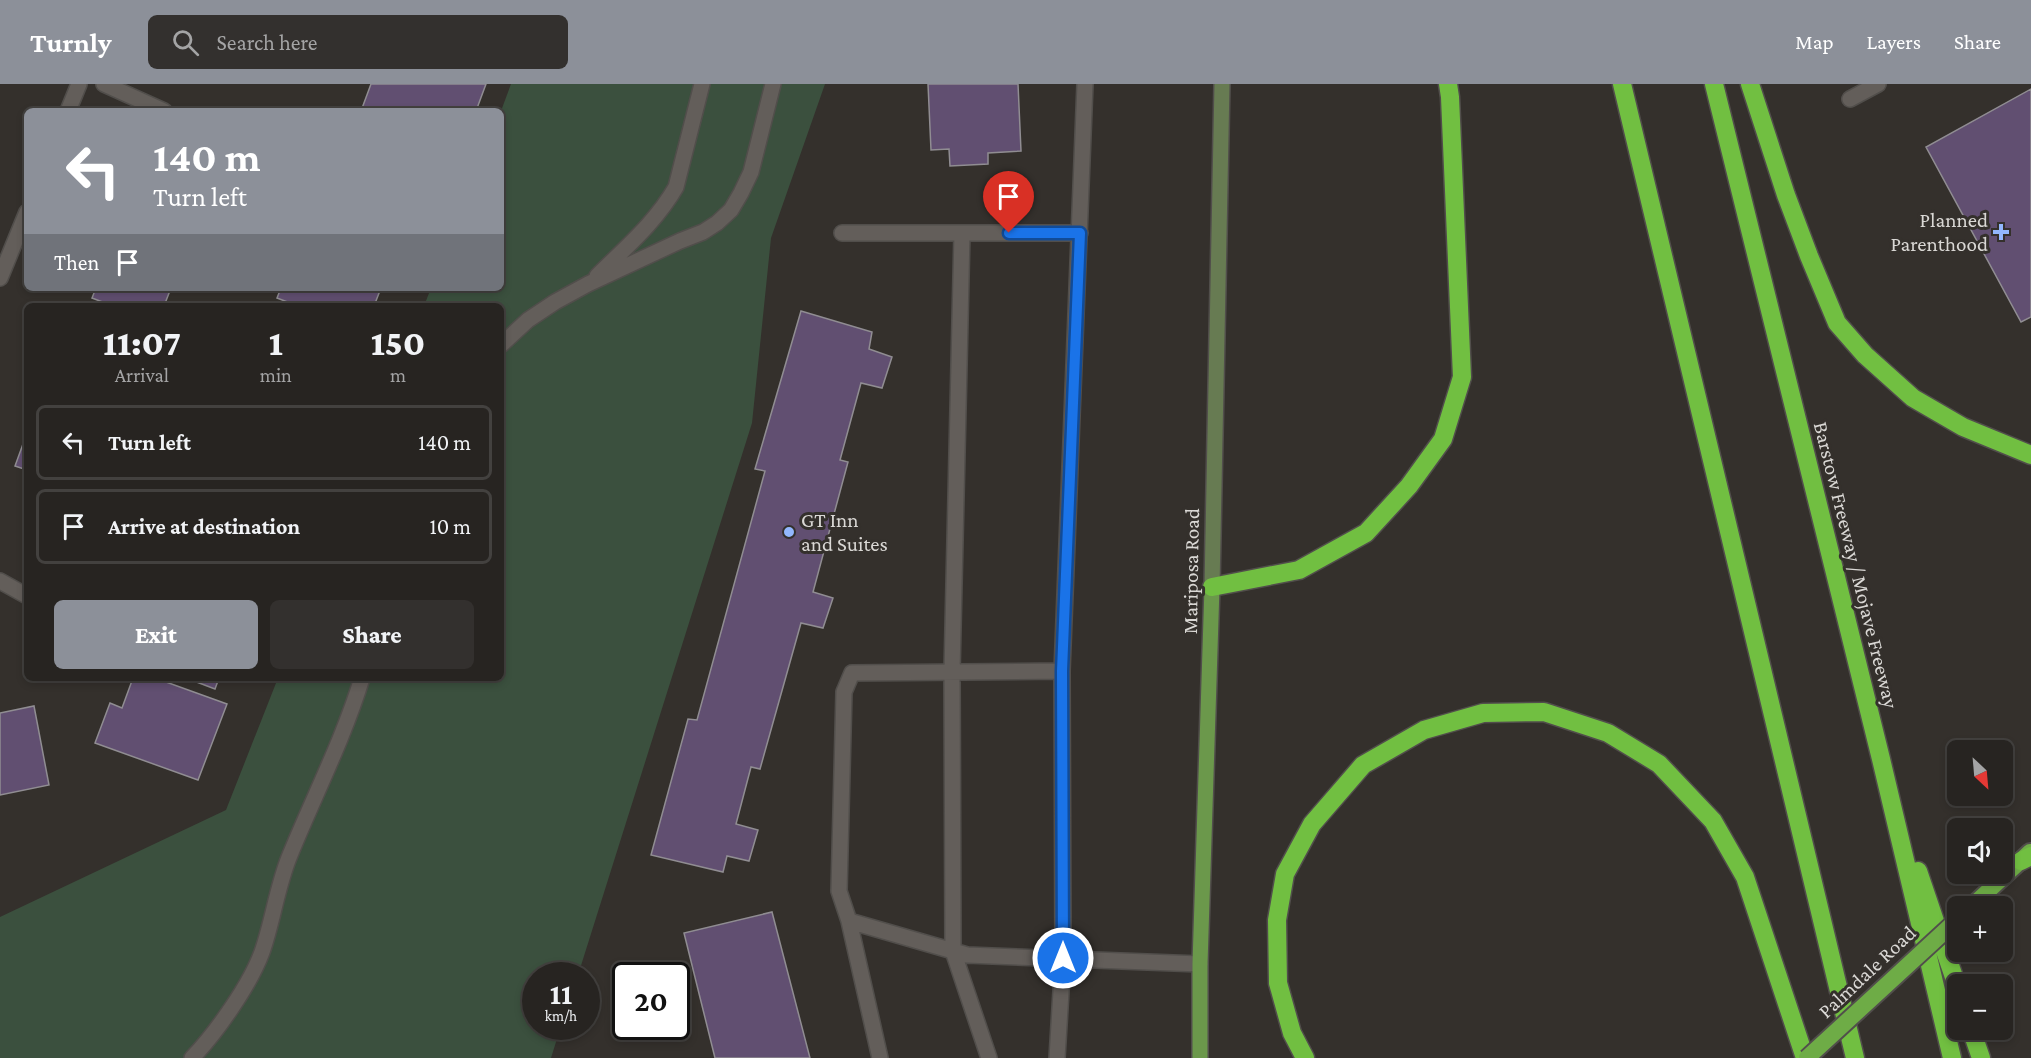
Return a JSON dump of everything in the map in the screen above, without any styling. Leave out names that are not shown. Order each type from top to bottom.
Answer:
[{"type":"highway","points":[[1212,587],[1299,570],[1366,533],[1409,486],[1443,439],[1462,376],[1448,84]]},
{"type":"highway","points":[[1622,84],[1855,1058]]},
{"type":"highway","name":"Barstow Freeway / Mojave Freeway","points":[[1714,84],[1881,759],[1952,1058]]},
{"type":"highway","points":[[1750,84],[1801,236],[1838,323],[1865,355],[1913,398],[1963,428],[2031,454]]},
{"type":"highway","points":[[1305,1058],[1293,1034],[1278,983],[1276,920],[1285,874],[1312,824],[1363,765],[1424,730],[1483,714],[1544,712],[1608,733],[1659,764],[1713,821],[1745,877],[1806,1058]]},
{"type":"highway","points":[[1881,759],[1953,974]]},
{"type":"highway","points":[[1983,896],[2028,856]]},
{"type":"highway","name":"Palmdale Road","points":[[1806,1058],[1947,929]]},
{"type":"highway","points":[[1975,1040],[1981,1058]]},
{"type":"main road","name":"Mariposa Road","points":[[1200,1058],[1200,964],[1212,587],[1222,84]]},
{"type":"street","points":[[69,108],[79,84]]},
{"type":"street","points":[[104,84],[157,108]]},
{"type":"street","points":[[588,284],[653,220],[668,201],[675,187],[702,84]]},
{"type":"street","points":[[504,342],[528,320],[555,302],[588,284],[703,232],[731,210],[751,172],[773,84]]},
{"type":"street","points":[[1057,1058],[1063,958],[1062,671],[1085,84]]},
{"type":"street","points":[[1851,99],[1878,84]]},
{"type":"street","points":[[0,278],[24,219]]},
{"type":"street","points":[[842,233],[1080,233]]},
{"type":"street","points":[[962,233],[952,672],[953,951],[989,1058]]},
{"type":"street","points":[[0,581],[24,594]]},
{"type":"street","points":[[880,1058],[849,921],[839,891],[844,692],[852,673],[1062,671]]},
{"type":"street","points":[[192,1058],[205,1044],[244,987],[262,953],[288,859],[342,738],[361,681]]},
{"type":"street","points":[[849,921],[967,955],[1200,964]]},
{"type":"green space","points":[[511,84],[825,84],[771,238],[752,423],[582,962],[522,962],[522,1040],[557,1040],[551,1058],[0,1058],[0,917],[226,810],[277,681],[504,681],[504,303],[425,303],[430,291],[504,291],[504,108],[502,108]]},
{"type":"building","points":[[371,84],[486,84],[477,108],[362,108]]},
{"type":"building","points":[[928,84],[1018,84],[1021,151],[988,153],[988,164],[950,166],[949,149],[931,150]]},
{"type":"building","name":"Planned Parenthood","points":[[2031,89],[2031,317],[2021,322],[1926,147]]},
{"type":"building","points":[[95,291],[170,291],[165,303],[105,303],[92,298]]},
{"type":"building","points":[[280,291],[380,291],[375,303],[290,303],[277,298]]},
{"type":"building","name":"GT Inn and Suites","points":[[801,311],[872,332],[869,349],[892,357],[882,388],[861,383],[840,460],[848,462],[813,592],[833,598],[823,628],[801,623],[760,769],[751,767],[736,824],[758,830],[749,861],[727,856],[723,872],[651,855],[688,719],[697,720],[765,471],[755,469]]},
{"type":"building","name":"GT Inn and Suites","points":[[801,311],[872,332],[869,349],[892,357],[882,388],[861,383],[840,460],[848,462],[813,592],[833,598],[823,628],[801,623],[760,769],[751,767],[736,824],[758,830],[749,861],[727,856],[723,872],[651,855],[688,719],[697,720],[765,471],[755,469]]},
{"type":"building","points":[[24,441],[24,469],[15,466]]},
{"type":"building","points":[[132,681],[163,681],[227,704],[198,780],[95,743],[110,703],[122,708]]},
{"type":"building","points":[[194,681],[218,681],[215,689]]},
{"type":"building","points":[[34,706],[49,785],[0,795],[0,713]]},
{"type":"building","points":[[772,912],[810,1058],[715,1058],[684,933]]},
{"type":"building","points":[[772,912],[810,1058],[715,1058],[684,933]]},
{"type":"place","name":"Planned Parenthood","points":[[2001,232]]},
{"type":"place","name":"GT Inn and Suites","points":[[789,532]]},
{"type":"route","points":[[1009,233],[1080,233],[1062,671],[1063,958]]}]
